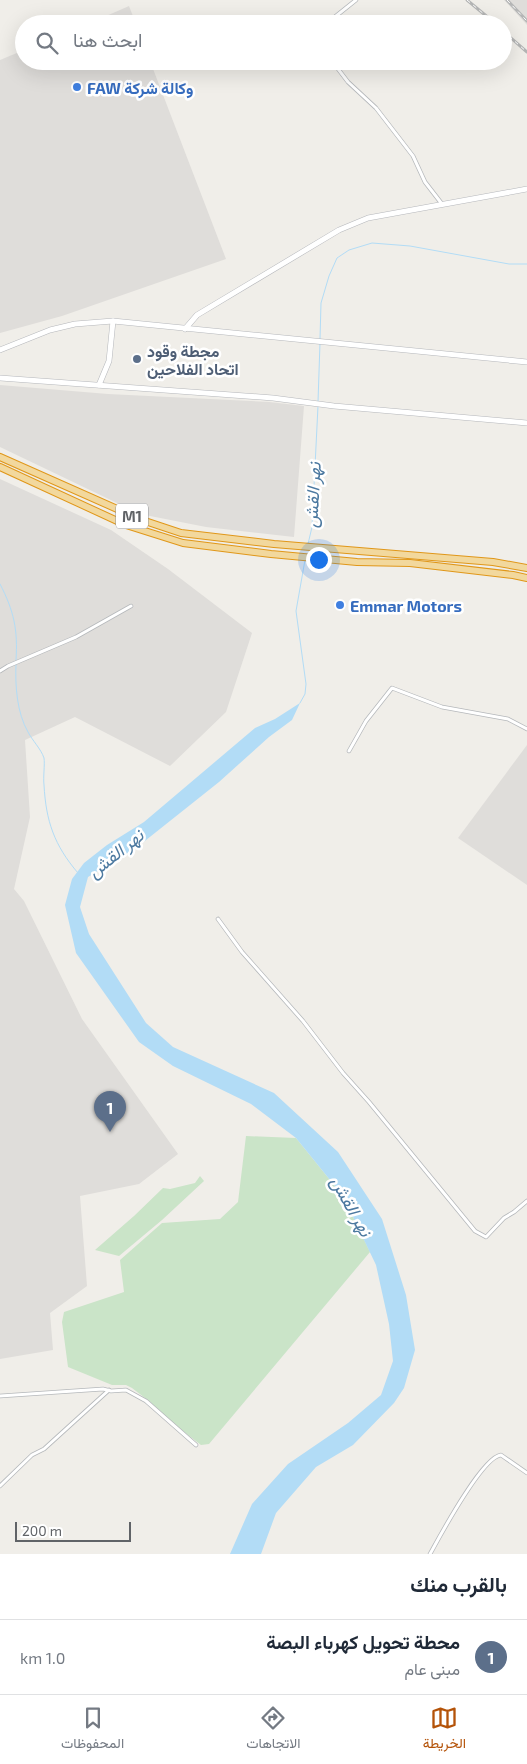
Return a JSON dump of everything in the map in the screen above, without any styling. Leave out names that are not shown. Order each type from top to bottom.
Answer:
[{"type":"highway","name":"M1","points":[[0,457],[142,520],[181,533],[357,552],[492,562],[527,568]]},
{"type":"highway","name":"M1","points":[[0,467],[126,525],[183,543],[357,562],[410,563],[527,578]]},
{"type":"street","points":[[337,15],[356,0]]},
{"type":"street","points":[[339,70],[348,82],[376,108],[413,156],[425,182],[442,204]]},
{"type":"street","points":[[185,329],[197,315],[339,230],[368,218],[527,189]]},
{"type":"street","points":[[99,385],[110,361],[113,321]]},
{"type":"street","points":[[0,350],[50,330],[75,324],[113,321],[527,362]]},
{"type":"street","points":[[0,378],[308,402],[527,424]]},
{"type":"street","points":[[0,671],[76,637],[131,606]]},
{"type":"street","points":[[349,751],[366,722],[392,688],[442,707],[508,719],[527,729]]},
{"type":"street","points":[[218,919],[242,952],[303,1020],[343,1074],[369,1102],[475,1231],[486,1236],[504,1218],[527,1201]]},
{"type":"street","points":[[0,1396],[103,1389],[126,1390],[146,1402],[196,1445]]},
{"type":"street","points":[[0,1486],[32,1455],[44,1449],[109,1390]]},
{"type":"street","points":[[430,1554],[462,1499],[494,1458],[501,1455],[527,1473]]},
{"type":"shaded area","points":[[504,0],[527,0],[527,25]]},
{"type":"shaded area","points":[[129,6],[132,15],[108,15]]},
{"type":"shaded area","points":[[15,54],[15,70],[153,70],[226,259],[62,316],[0,333],[0,60]]},
{"type":"shaded area","points":[[0,385],[108,394],[269,402],[304,406],[294,537],[206,527],[140,514],[0,447]]},
{"type":"shaded area","points":[[0,479],[111,530],[168,569],[252,633],[226,712],[170,766],[75,717],[25,740],[30,817],[14,889],[24,901],[82,1019],[178,1154],[139,1184],[80,1196],[87,1286],[50,1313],[53,1350],[0,1359]]},
{"type":"shaded area","points":[[527,745],[527,885],[458,838]]},
{"type":"green space","points":[[246,1136],[296,1138],[343,1196],[370,1252],[209,1444],[201,1445],[132,1388],[126,1385],[112,1385],[68,1367],[62,1322],[64,1312],[124,1292],[120,1260],[162,1223],[220,1219],[238,1202]]},
{"type":"green space","points":[[200,1176],[204,1181],[119,1256],[95,1250],[163,1188],[170,1189],[195,1183]]},
{"type":"water","points":[[300,703],[292,720],[269,737],[219,782],[136,848],[88,877],[80,907],[89,934],[146,1023],[173,1047],[274,1093],[338,1152],[382,1219],[406,1295],[415,1350],[404,1388],[394,1403],[353,1445],[316,1467],[276,1513],[261,1554],[230,1554],[252,1504],[288,1464],[348,1423],[381,1395],[393,1361],[389,1324],[376,1265],[343,1196],[296,1138],[251,1104],[173,1066],[139,1042],[76,953],[65,905],[72,879],[84,863],[107,845],[144,822],[255,728],[275,719]]},
{"type":"waterway","name":"نهر القش","points":[[320,339],[321,303],[329,276],[337,258],[349,250],[372,243],[410,246],[509,264],[527,264]]},
{"type":"waterway","name":"نهر القش","points":[[318,402],[320,343]]},
{"type":"waterway","name":"نهر القش","points":[[308,544],[312,527],[318,406]]},
{"type":"waterway","name":"نهر القش","points":[[300,703],[305,694],[306,684],[296,611],[305,560]]},
{"type":"waterway","points":[[0,584],[9,603],[14,621],[16,660]]},
{"type":"waterway","points":[[16,664],[16,690],[21,716],[24,725],[44,758],[45,798],[49,821],[57,842],[78,873]]},
{"type":"railway","points":[[467,0],[485,15]]},
{"type":"railway","points":[[507,0],[527,21]]},
{"type":"railway","points":[[512,39],[527,52]]},
{"type":"place","name":"FAW وكالة شركة","points":[[77,87]]},
{"type":"place","name":"مجطة وقود اتحاد الفلاحين","points":[[137,359]]},
{"type":"place","name":"Emmar Motors","points":[[340,605]]},
{"type":"place","name":"محطة تحويل كهرباء البصة","points":[[110,1132]]}]
